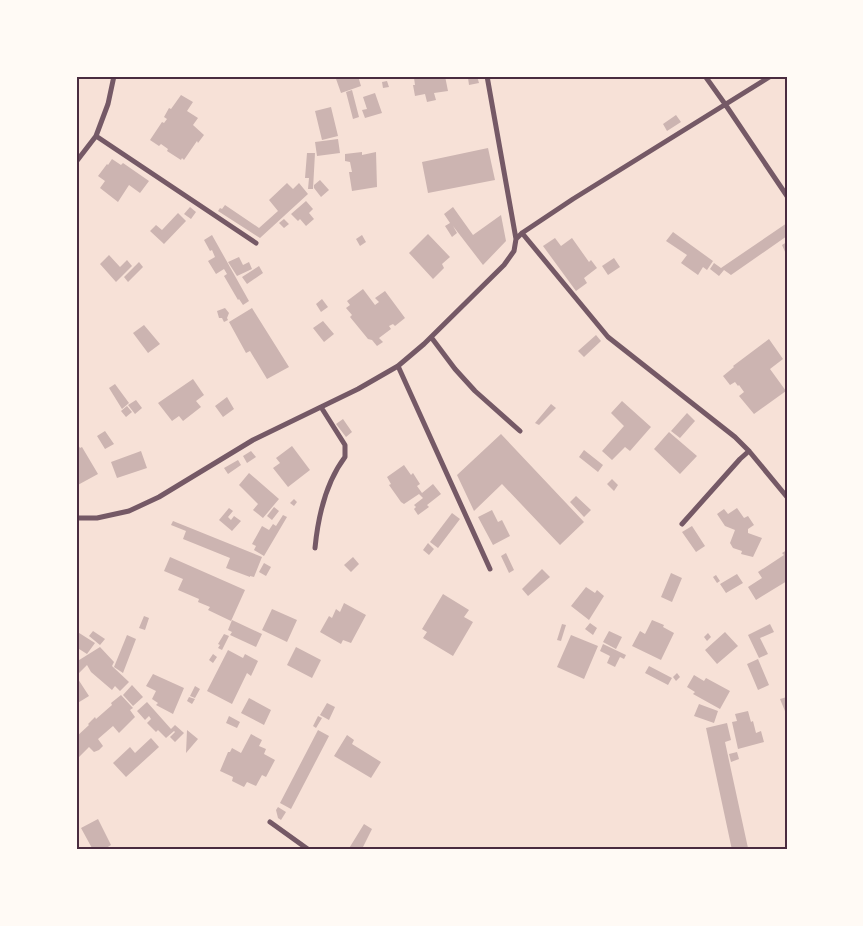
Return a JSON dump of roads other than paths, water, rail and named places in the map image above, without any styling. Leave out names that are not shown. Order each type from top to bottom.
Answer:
[{"type":"street","points":[[76,162],[96,136],[108,104],[114,76]]},
{"type":"street","points":[[76,518],[97,518],[129,511],[159,497],[253,440],[358,389],[398,366],[431,337],[504,265],[514,251],[516,239],[487,76]]},
{"type":"street","points":[[705,76],[726,104],[787,196]]},
{"type":"street","points":[[516,239],[573,199],[771,76]]},
{"type":"street","points":[[96,136],[256,243]]},
{"type":"street","points":[[522,233],[608,337],[734,437],[749,451],[787,497]]},
{"type":"street","points":[[431,337],[455,369],[475,391],[520,431]]},
{"type":"street","points":[[398,366],[490,569]]},
{"type":"street","points":[[314,548],[316,533],[328,489],[336,469],[345,457],[345,445],[321,407]]},
{"type":"street","points":[[682,524],[749,451]]},
{"type":"street","points":[[270,822],[309,850]]}]
